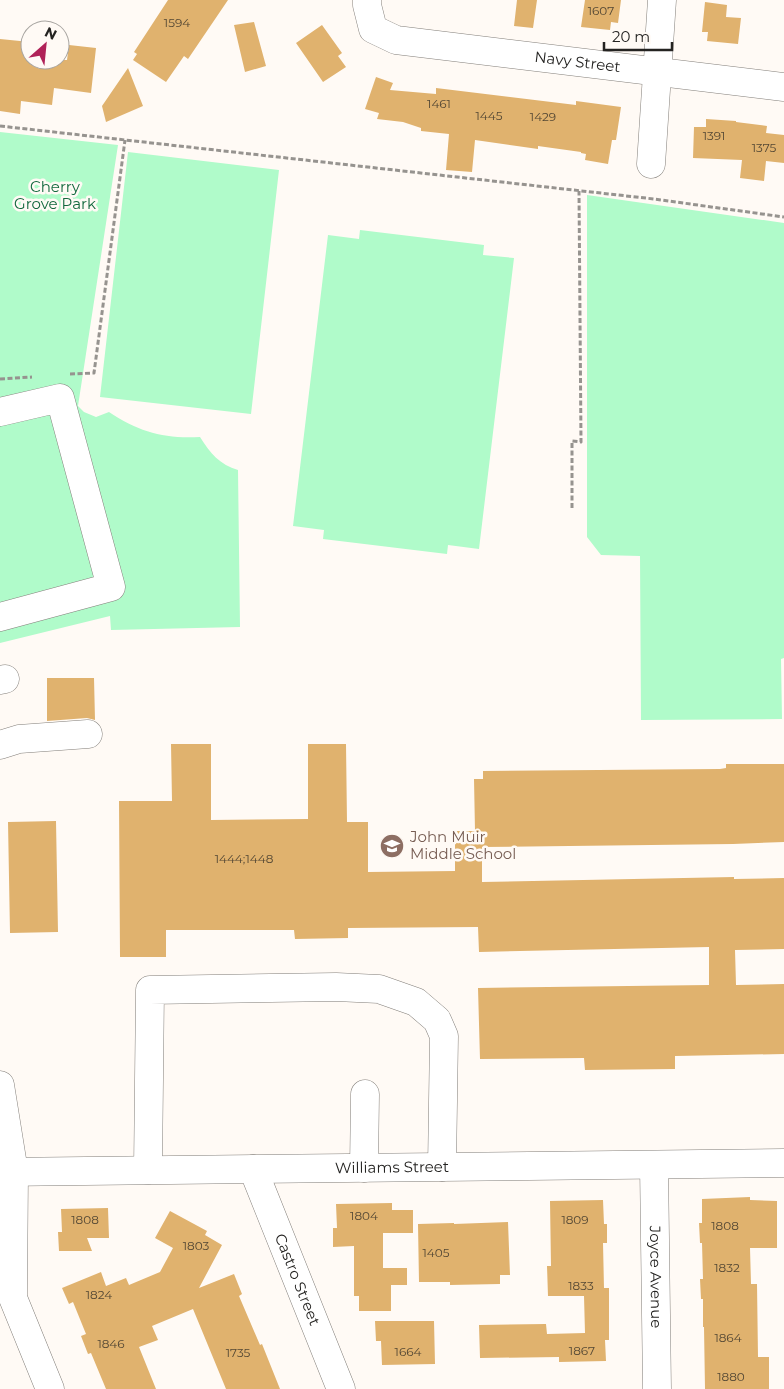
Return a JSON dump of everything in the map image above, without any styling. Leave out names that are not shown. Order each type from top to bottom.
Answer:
[{"type":"street","name":"Navy Street","points":[[367,0],[366,5],[373,29],[396,40],[784,86]]},
{"type":"street","points":[[651,164],[662,0]]},
{"type":"street","points":[[0,412],[60,398],[111,587],[0,617]]},
{"type":"street","points":[[0,745],[19,739],[88,734]]},
{"type":"street","points":[[148,1170],[150,990],[336,987],[379,989],[416,1002],[437,1020],[444,1036],[442,1167]]},
{"type":"street","points":[[0,1085],[7,1172],[13,1298],[50,1389]]},
{"type":"street","points":[[364,1094],[364,1168]]},
{"type":"street","name":"Williams Street","points":[[7,1172],[784,1163]]},
{"type":"street","name":"Joyce Avenue","points":[[654,1165],[656,1389]]},
{"type":"street","name":"Castro Street","points":[[253,1169],[341,1389]]},
{"type":"path","points":[[0,126],[579,190],[784,217]]},
{"type":"path","points":[[66,375],[94,373],[125,140]]},
{"type":"path","points":[[572,508],[572,441],[581,442],[579,190]]},
{"type":"path","points":[[0,379],[38,377]]},
{"type":"green space","name":"Cherry Grove Park","points":[[0,132],[118,145],[78,406],[84,412],[96,417],[109,412],[131,425],[152,433],[175,437],[200,437],[216,458],[238,470],[240,627],[111,630],[110,616],[0,643]]},
{"type":"green space","points":[[128,152],[279,170],[251,414],[100,397]]},
{"type":"green space","points":[[587,195],[784,223],[784,658],[781,659],[782,719],[641,720],[640,556],[601,555],[587,537]]},
{"type":"green space","points":[[360,230],[484,245],[483,255],[514,258],[479,549],[448,545],[447,554],[323,539],[324,530],[293,526],[328,235],[359,239]]},
{"type":"building","points":[[168,0],[228,0],[188,59],[184,56],[166,82],[133,60],[137,54],[134,52]]},
{"type":"building","points":[[517,0],[537,0],[533,28],[514,26]]},
{"type":"building","points":[[585,0],[621,0],[618,23],[611,22],[610,30],[581,27]]},
{"type":"building","points":[[705,2],[727,5],[726,17],[741,18],[738,44],[707,41],[708,32],[702,32]]},
{"type":"building","points":[[254,22],[266,66],[245,72],[234,25]]},
{"type":"building","points":[[322,25],[342,53],[338,56],[346,67],[323,82],[296,43]]},
{"type":"building","points":[[0,39],[20,41],[20,70],[70,70],[70,45],[96,48],[91,93],[54,88],[52,105],[21,101],[20,114],[0,111]]},
{"type":"building","points":[[128,68],[143,106],[106,122],[102,106]]},
{"type":"building","points":[[376,77],[393,83],[390,90],[436,94],[436,88],[576,105],[576,101],[621,107],[616,140],[612,140],[608,164],[585,160],[586,154],[581,152],[538,146],[538,149],[475,140],[472,172],[446,170],[449,134],[421,131],[421,128],[403,122],[377,119],[379,113],[365,109]]},
{"type":"building","points":[[706,119],[767,126],[766,133],[784,135],[784,163],[766,161],[764,181],[740,178],[742,160],[693,158],[694,127],[706,127]]},
{"type":"building","points":[[47,678],[94,678],[95,720],[87,718],[47,721]]},
{"type":"building","points":[[171,744],[211,744],[211,820],[308,819],[308,744],[346,744],[347,822],[368,822],[368,872],[455,871],[455,831],[475,831],[474,779],[483,779],[483,771],[720,769],[726,768],[726,764],[784,764],[784,842],[482,847],[482,882],[734,877],[734,879],[784,878],[784,949],[735,950],[736,985],[784,984],[784,1054],[675,1056],[675,1069],[585,1070],[584,1058],[480,1059],[478,988],[709,985],[709,947],[479,952],[478,927],[348,928],[348,938],[295,939],[294,930],[166,930],[166,957],[120,957],[119,801],[172,801]]},
{"type":"building","points":[[56,821],[58,932],[10,933],[8,822]]},
{"type":"building","points":[[750,1197],[750,1200],[777,1201],[777,1248],[750,1248],[751,1284],[757,1284],[758,1357],[769,1357],[769,1389],[705,1389],[703,1299],[701,1299],[700,1279],[703,1279],[702,1243],[700,1243],[699,1223],[702,1223],[702,1199]]},
{"type":"building","points":[[603,1200],[604,1224],[607,1224],[607,1243],[603,1243],[604,1288],[609,1288],[609,1340],[605,1340],[606,1361],[559,1362],[559,1357],[480,1358],[479,1325],[546,1324],[547,1334],[585,1333],[584,1296],[548,1296],[547,1266],[551,1266],[550,1201]]},
{"type":"building","points":[[392,1203],[392,1210],[413,1210],[413,1233],[383,1233],[383,1268],[407,1268],[407,1285],[391,1285],[391,1311],[359,1311],[359,1296],[354,1296],[354,1246],[333,1247],[333,1228],[337,1228],[336,1204]]},
{"type":"building","points":[[108,1208],[109,1238],[87,1238],[92,1251],[59,1251],[58,1232],[62,1232],[61,1209]]},
{"type":"building","points":[[170,1211],[207,1231],[205,1235],[222,1245],[199,1288],[234,1274],[242,1294],[239,1296],[260,1345],[262,1344],[280,1389],[226,1389],[193,1309],[152,1326],[158,1340],[139,1347],[156,1389],[106,1389],[91,1353],[88,1354],[81,1336],[86,1334],[73,1302],[69,1304],[62,1288],[101,1272],[106,1286],[126,1278],[129,1285],[160,1272],[173,1248],[155,1238]]},
{"type":"building","points":[[508,1222],[510,1275],[500,1275],[500,1284],[450,1285],[450,1282],[419,1282],[418,1224]]},
{"type":"building","points":[[375,1321],[434,1321],[435,1364],[382,1365],[381,1341],[376,1341]]},
{"type":"place","name":"John Muir Middle School","points":[[392,846]]}]
